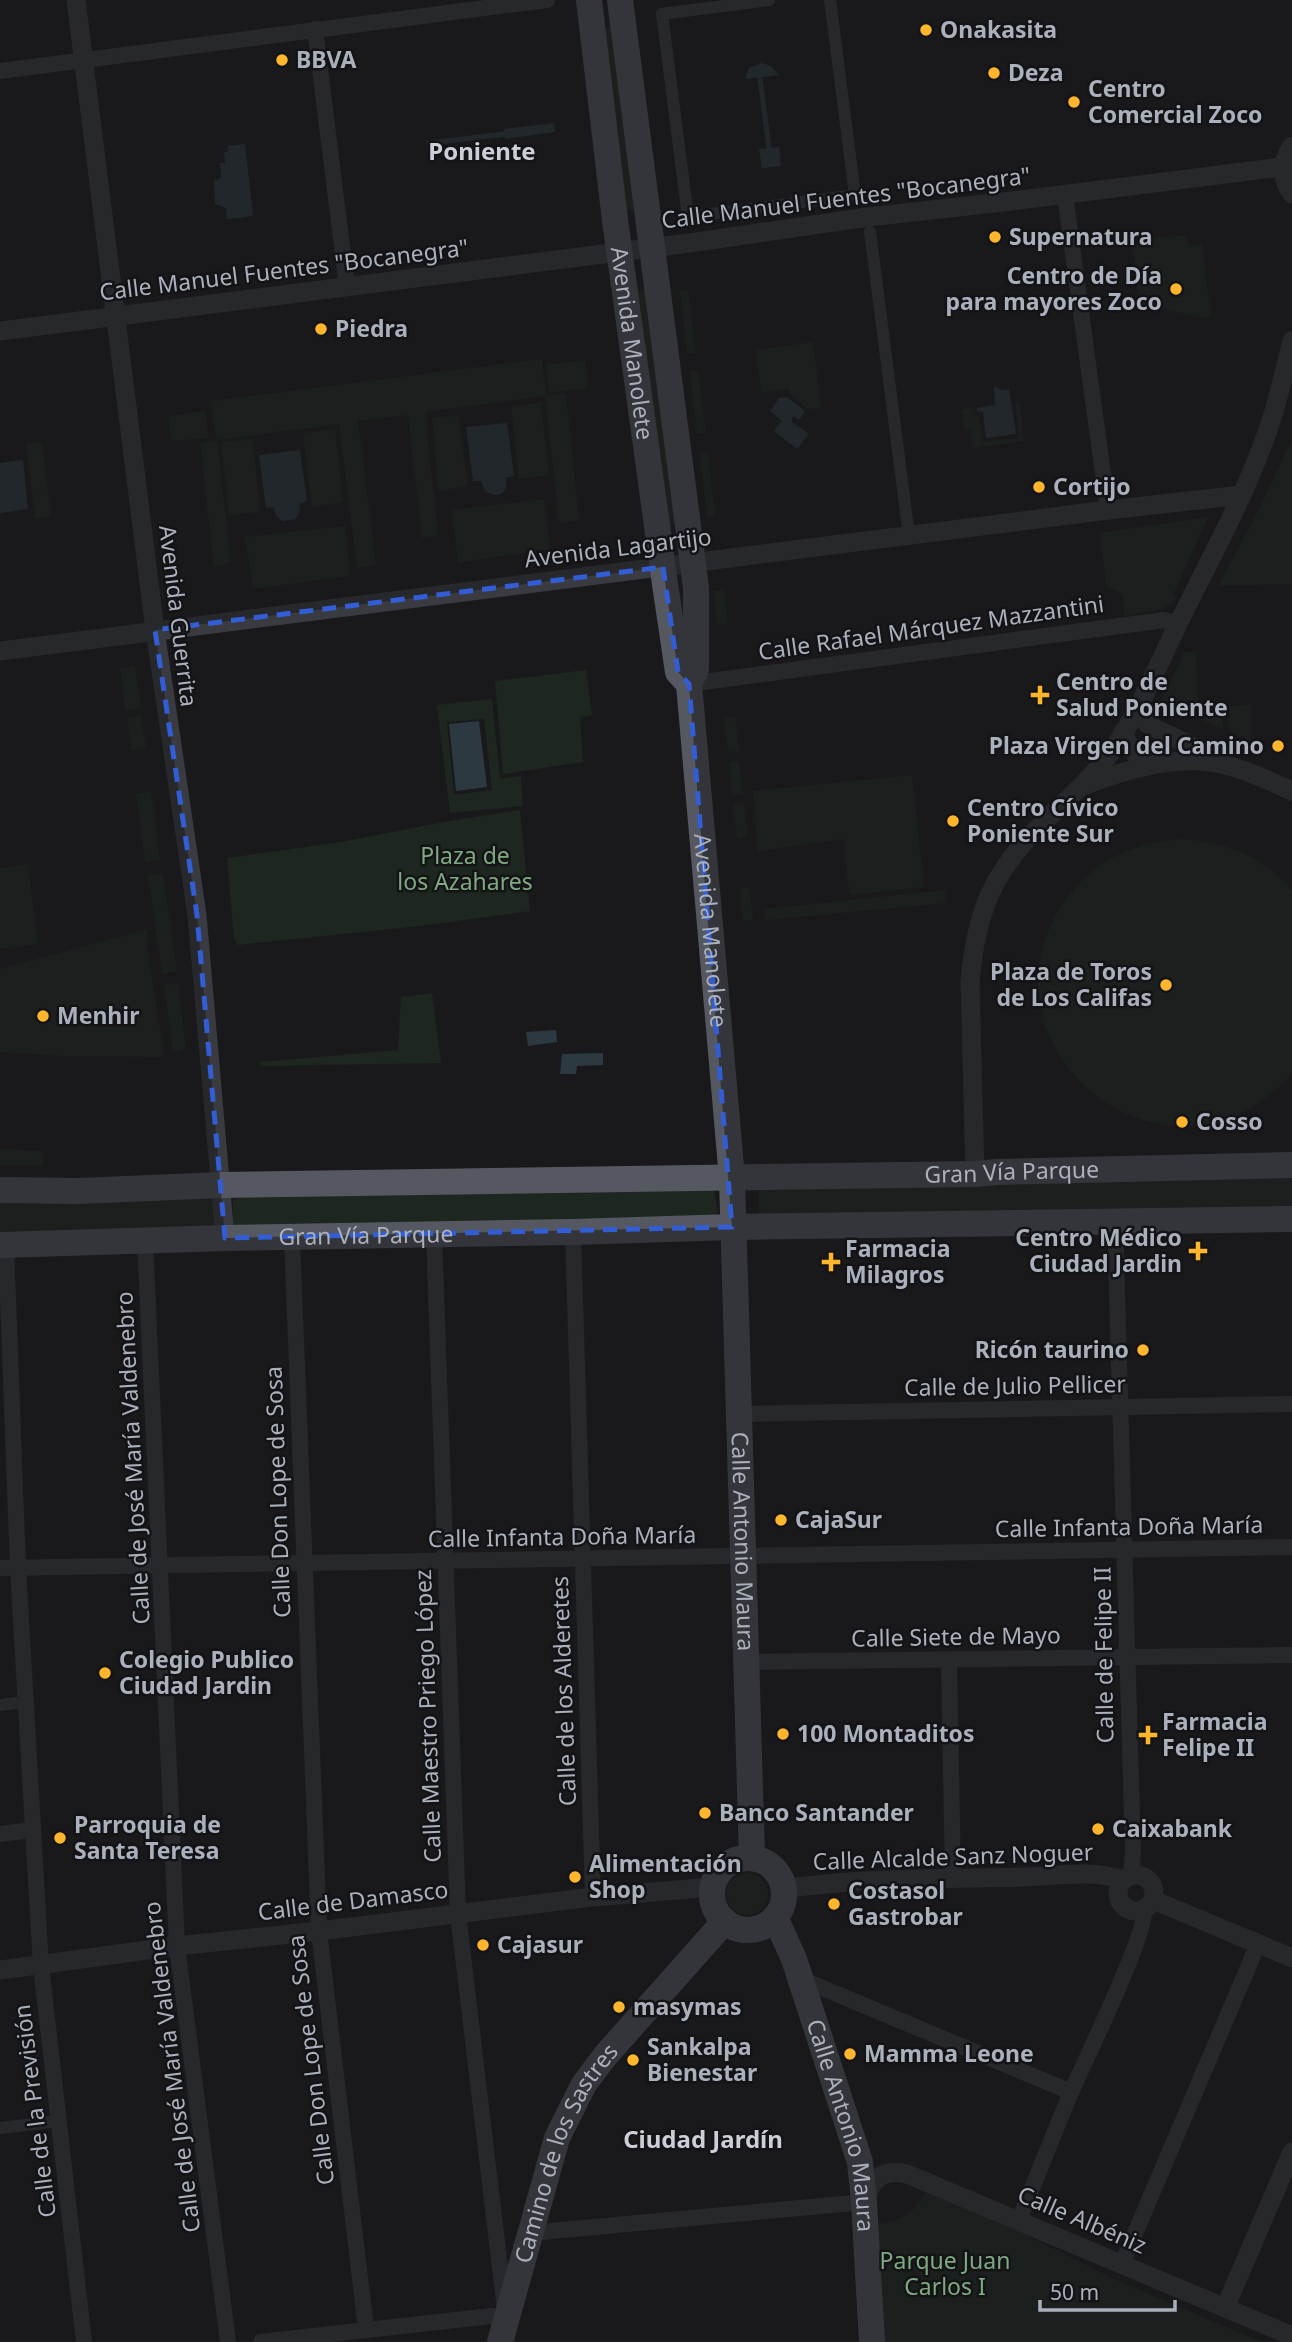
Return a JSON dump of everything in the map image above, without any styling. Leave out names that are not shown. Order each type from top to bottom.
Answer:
[{"type":"main road","name":"Avenida Manolete","points":[[589,0],[620,251],[678,672],[688,684]]},
{"type":"main road","name":"Avenida Manolete","points":[[615,3],[653,247],[694,562],[696,669],[688,684],[732,1178]]},
{"type":"main road","name":"Gran Vía Parque","points":[[0,1190],[79,1191],[222,1185],[975,1174],[1292,1165]]},
{"type":"main road","points":[[732,1178],[732,1227]]},
{"type":"main road","name":"Gran Vía Parque","points":[[3,1245],[732,1227],[1292,1219]]},
{"type":"main road","name":"Calle Antonio Maura","points":[[732,1227],[752,1857]]},
{"type":"main road","points":[[752,1857],[767,1863],[782,1881],[782,1907],[775,1917],[762,1927],[734,1927],[725,1922],[714,1906],[713,1887],[719,1873],[730,1862],[752,1857]]},
{"type":"main road","name":"Calle Antonio Maura","points":[[775,1917],[785,1935],[801,1979],[855,2143],[863,2180],[872,2342]]},
{"type":"main road","name":"Camino de los Sastres","points":[[503,2330],[558,2138],[584,2084],[606,2055],[725,1922]]},
{"type":"street","name":"Avenida Guerrita","points":[[76,0],[155,630],[197,915],[225,1238]]},
{"type":"street","points":[[0,71],[547,0]]},
{"type":"street","points":[[769,0],[662,14],[688,217],[855,195],[830,0]]},
{"type":"street","points":[[315,29],[347,287]]},
{"type":"street","points":[[1292,146],[1282,167],[1286,186],[1292,194]]},
{"type":"street","name":"Calle Manuel Fuentes \"Bocanegra\"","points":[[0,331],[653,247],[868,216],[1065,195],[1282,167]]},
{"type":"street","points":[[1065,195],[1108,510]]},
{"type":"street","points":[[870,232],[908,528]]},
{"type":"street","points":[[975,1174],[970,982],[972,954],[979,923],[993,884],[1017,850],[1083,786],[1112,751],[1141,702],[1242,495],[1270,423],[1292,341]]},
{"type":"street","name":"Avenida Lagartijo","points":[[0,651],[1242,495]]},
{"type":"street","name":"Calle Rafael Márquez Mazzantini","points":[[688,684],[1164,620],[1178,624]]},
{"type":"street","points":[[1141,702],[1144,720],[1150,726],[1292,792]]},
{"type":"street","points":[[1123,732],[1136,756],[1149,766]]},
{"type":"street","points":[[1083,786],[1149,766],[1202,761],[1252,774]]},
{"type":"street","name":"Calle de Felipe II","points":[[1115,1222],[1133,1853],[1127,1879]]},
{"type":"street","name":"Calle de los Alderetes","points":[[573,1233],[593,1897]]},
{"type":"street","name":"Calle Maestro Priego López","points":[[434,1235],[458,1913],[503,2330]]},
{"type":"street","name":"Calle Don Lope de Sosa","points":[[292,1238],[318,1931],[366,2329]]},
{"type":"street","name":"Calle de José María Valdenebro","points":[[145,1241],[177,1946],[228,2342]]},
{"type":"street","name":"Calle de la Previsión","points":[[3,1245],[41,1966],[84,2342]]},
{"type":"street","name":"Calle de Julio Pellicer","points":[[738,1414],[1292,1404]]},
{"type":"street","name":"Calle Infanta Doña María","points":[[0,1568],[1292,1547]]},
{"type":"street","name":"Calle Siete de Mayo","points":[[747,1662],[1292,1655]]},
{"type":"street","points":[[949,1660],[953,1878]]},
{"type":"street","points":[[0,1705],[26,1702]]},
{"type":"street","points":[[0,1834],[32,1830]]},
{"type":"street","name":"Calle Alcalde Sanz Noguer","points":[[784,1889],[825,1883],[953,1878],[1088,1875],[1127,1879]]},
{"type":"street","points":[[1019,2220],[1146,1917],[1154,1888],[1142,1876],[1127,1879],[1118,1891],[1120,1902],[1128,1910],[1139,1911],[1149,1905]]},
{"type":"street","name":"Calle de Damasco","points":[[0,1970],[177,1946],[593,1897],[713,1887]]},
{"type":"street","points":[[1149,1905],[1292,1958]]},
{"type":"street","points":[[1122,2264],[1258,1944]]},
{"type":"street","points":[[801,1979],[1071,2092]]},
{"type":"street","points":[[0,2128],[58,2121]]},
{"type":"street","points":[[1225,2308],[1292,2152]]},
{"type":"street","name":"Calle Albéniz","points":[[864,2202],[868,2189],[878,2176],[900,2172],[1292,2336]]},
{"type":"street","points":[[530,2233],[864,2202]]},
{"type":"street","points":[[261,2342],[491,2316],[503,2330]]},
{"type":"highlighted area","points":[[663,567],[678,672],[689,684],[732,1227],[225,1238],[197,915],[155,630]]},
{"type":"green space","points":[[616,26],[639,210],[626,211],[604,27]]},
{"type":"green space","points":[[1187,235],[1188,245],[1202,245],[1211,318],[1140,306],[1132,240]]},
{"type":"green space","points":[[649,290],[679,525],[667,527],[637,291]]},
{"type":"green space","points":[[688,290],[696,353],[687,354],[680,291]]},
{"type":"green space","points":[[813,342],[821,408],[808,409],[790,395],[789,389],[761,393],[756,350]]},
{"type":"green space","points":[[542,359],[546,396],[566,393],[579,520],[559,523],[545,396],[425,412],[438,535],[422,538],[408,415],[358,421],[376,564],[357,568],[339,424],[217,440],[231,562],[214,567],[200,443],[216,440],[211,401]]},
{"type":"green space","points":[[585,360],[587,388],[549,393],[546,365]]},
{"type":"green space","points":[[698,370],[706,433],[697,434],[690,371]]},
{"type":"green space","points":[[1015,401],[1020,405],[1024,441],[973,448],[970,429],[965,430],[961,409],[972,408],[973,417],[979,415],[983,442],[1019,438]]},
{"type":"green space","points":[[541,402],[549,475],[519,479],[511,407]]},
{"type":"green space","points":[[206,411],[208,438],[171,441],[168,416]]},
{"type":"green space","points":[[458,415],[468,486],[439,491],[432,418]]},
{"type":"green space","points":[[335,429],[343,502],[312,507],[303,433]]},
{"type":"green space","points":[[253,439],[260,512],[229,515],[221,442]]},
{"type":"green space","points":[[1292,439],[1292,584],[1218,586],[1258,511]]},
{"type":"green space","points":[[42,442],[51,516],[35,519],[26,444]]},
{"type":"green space","points":[[708,452],[715,515],[707,516],[700,453]]},
{"type":"green space","points":[[544,499],[550,549],[458,563],[452,510]]},
{"type":"green space","points":[[1208,517],[1173,595],[1177,599],[1163,609],[1124,616],[1123,595],[1106,585],[1100,533]]},
{"type":"green space","points":[[345,526],[350,576],[253,589],[245,537]]},
{"type":"green space","points":[[724,590],[728,624],[717,625],[713,591]]},
{"type":"green space","points":[[1185,652],[1196,652],[1198,706],[1223,706],[1223,729],[1160,702]]},
{"type":"green space","points":[[135,666],[141,707],[125,711],[120,668]]},
{"type":"green space","points":[[586,670],[592,715],[580,717],[583,762],[503,774],[495,681]]},
{"type":"green space","points":[[492,699],[500,779],[521,776],[523,806],[450,813],[437,705]],"holes":[[[484,719],[492,790],[454,795],[447,722]]]},
{"type":"green space","points":[[1251,705],[1251,741],[1230,732],[1229,706]]},
{"type":"green space","points":[[141,716],[146,748],[131,750],[127,718]]},
{"type":"green space","points":[[735,717],[739,751],[728,752],[724,718]]},
{"type":"green space","points":[[739,761],[743,794],[732,795],[729,762]]},
{"type":"green space","points":[[912,775],[924,887],[849,895],[844,839],[758,851],[753,791]]},
{"type":"green space","points":[[151,791],[160,860],[145,862],[136,794]]},
{"type":"green space","points":[[744,803],[747,837],[737,838],[733,804]]},
{"type":"green space","name":"Plaza de los Azahares","points":[[520,810],[530,911],[420,926],[238,945],[234,939],[227,858],[341,842]]},
{"type":"green space","name":"Plaza de Toros de Los Califas","points":[[1180,839],[1212,843],[1242,852],[1269,868],[1292,890],[1292,1074],[1241,1113],[1188,1126],[1136,1118],[1091,1092],[1058,1052],[1040,1003],[1042,949],[1070,894],[1105,862],[1133,848]]},
{"type":"green space","points":[[28,864],[38,944],[0,949],[0,868]]},
{"type":"green space","points":[[163,873],[177,971],[162,974],[148,875]]},
{"type":"green space","points":[[750,887],[753,920],[743,920],[740,888]]},
{"type":"green space","points":[[945,890],[946,903],[766,920],[764,909]]},
{"type":"green space","points":[[148,929],[146,937],[164,1057],[62,1056],[0,1052],[0,969]]},
{"type":"green space","points":[[178,983],[186,1049],[173,1053],[164,985]]},
{"type":"green space","points":[[432,993],[441,1063],[261,1066],[260,1062],[398,1050],[401,997]]},
{"type":"green space","points":[[0,1149],[42,1151],[43,1166],[0,1165]]},
{"type":"green space","points":[[1292,1177],[1292,1208],[759,1220],[758,1187]]},
{"type":"green space","points":[[708,1187],[714,1191],[718,1212],[712,1218],[240,1228],[233,1224],[233,1200],[240,1198]]},
{"type":"green space","points":[[207,1197],[213,1202],[213,1227],[0,1232],[0,1201]]},
{"type":"green space","points":[[747,1873],[762,1879],[768,1894],[762,1909],[747,1915],[732,1909],[726,1894],[732,1879]]},
{"type":"green space","name":"Parque Juan Carlos I","points":[[925,2192],[1015,2229],[1116,2280],[1262,2342],[880,2342],[873,2224],[890,2222],[904,2216],[916,2206]]},
{"type":"shaded area","points":[[761,63],[771,66],[779,75],[745,79],[749,68]]},
{"type":"shaded area","points":[[554,123],[555,132],[505,139],[504,129]]},
{"type":"shaded area","points":[[245,144],[253,216],[227,219],[226,208],[215,204],[214,181],[221,178],[220,163],[225,163],[224,152],[228,152],[228,146]]},
{"type":"shaded area","points":[[779,147],[781,166],[762,168],[759,149]]},
{"type":"shaded area","points":[[994,386],[1001,390],[1009,389],[1016,434],[986,438],[983,411],[977,412],[977,408],[995,405]]},
{"type":"shaded area","points":[[787,397],[805,411],[799,420],[794,416],[792,418],[792,422],[809,434],[797,449],[774,431],[782,421],[770,411],[779,398]]},
{"type":"shaded area","points":[[507,423],[514,476],[506,478],[506,488],[502,494],[494,495],[485,491],[481,481],[473,481],[466,427]]},
{"type":"shaded area","points":[[300,450],[307,501],[299,504],[300,511],[296,519],[283,521],[276,516],[274,507],[266,508],[259,455]]},
{"type":"shaded area","points":[[23,460],[28,509],[0,513],[0,463]]},
{"type":"shaded area","points":[[479,721],[487,787],[456,791],[449,724]]},
{"type":"shaded area","points":[[556,1030],[557,1042],[528,1046],[526,1032]]},
{"type":"shaded area","points":[[603,1053],[603,1065],[577,1066],[576,1074],[560,1074],[562,1054]]},
{"type":"waterway","points":[[760,78],[769,148]]},
{"type":"waterway","points":[[429,143],[505,134]]},
{"type":"place","name":"Onakasita","points":[[926,30]]},
{"type":"place","name":"BBVA","points":[[282,60]]},
{"type":"place","name":"Deza","points":[[994,73]]},
{"type":"place","name":"Centro Comercial Zoco","points":[[1074,102]]},
{"type":"place","name":"Supernatura","points":[[995,237]]},
{"type":"place","name":"Centro de Día para mayores Zoco","points":[[1176,289]]},
{"type":"place","name":"Piedra","points":[[321,329]]},
{"type":"place","name":"Cortijo","points":[[1039,487]]},
{"type":"place","name":"Centro de Salud Poniente","points":[[1040,695]]},
{"type":"place","name":"Plaza Virgen del Camino","points":[[1278,746]]},
{"type":"place","name":"Centro Cívico Poniente Sur","points":[[953,821]]},
{"type":"place","name":"Plaza de Toros de Los Califas","points":[[1166,985]]},
{"type":"place","name":"Menhir","points":[[43,1016]]},
{"type":"place","name":"Cosso","points":[[1182,1122]]},
{"type":"place","name":"Centro Médico Ciudad Jardin","points":[[1198,1251]]},
{"type":"place","name":"Farmacia Milagros","points":[[831,1262]]},
{"type":"place","name":"Ricón taurino","points":[[1143,1350]]},
{"type":"place","name":"CajaSur","points":[[781,1520]]},
{"type":"place","name":"Colegio Publico Ciudad Jardin","points":[[105,1673]]},
{"type":"place","name":"100 Montaditos","points":[[783,1734]]},
{"type":"place","name":"Farmacia Felipe II","points":[[1148,1735]]},
{"type":"place","name":"Banco Santander","points":[[705,1813]]},
{"type":"place","name":"Caixabank","points":[[1098,1829]]},
{"type":"place","name":"Parroquia de Santa Teresa","points":[[60,1838]]},
{"type":"place","name":"Alimentación Shop","points":[[575,1877]]},
{"type":"place","name":"Costasol Gastrobar","points":[[834,1904]]},
{"type":"place","name":"Cajasur","points":[[483,1945]]},
{"type":"place","name":"masymas","points":[[619,2007]]},
{"type":"place","name":"Mamma Leone","points":[[850,2054]]},
{"type":"place","name":"Sankalpa Bienestar","points":[[633,2060]]},
{"type":"district","name":"Poniente","points":[[482,152]]},
{"type":"district","name":"Ciudad Jardín","points":[[703,2140]]}]
